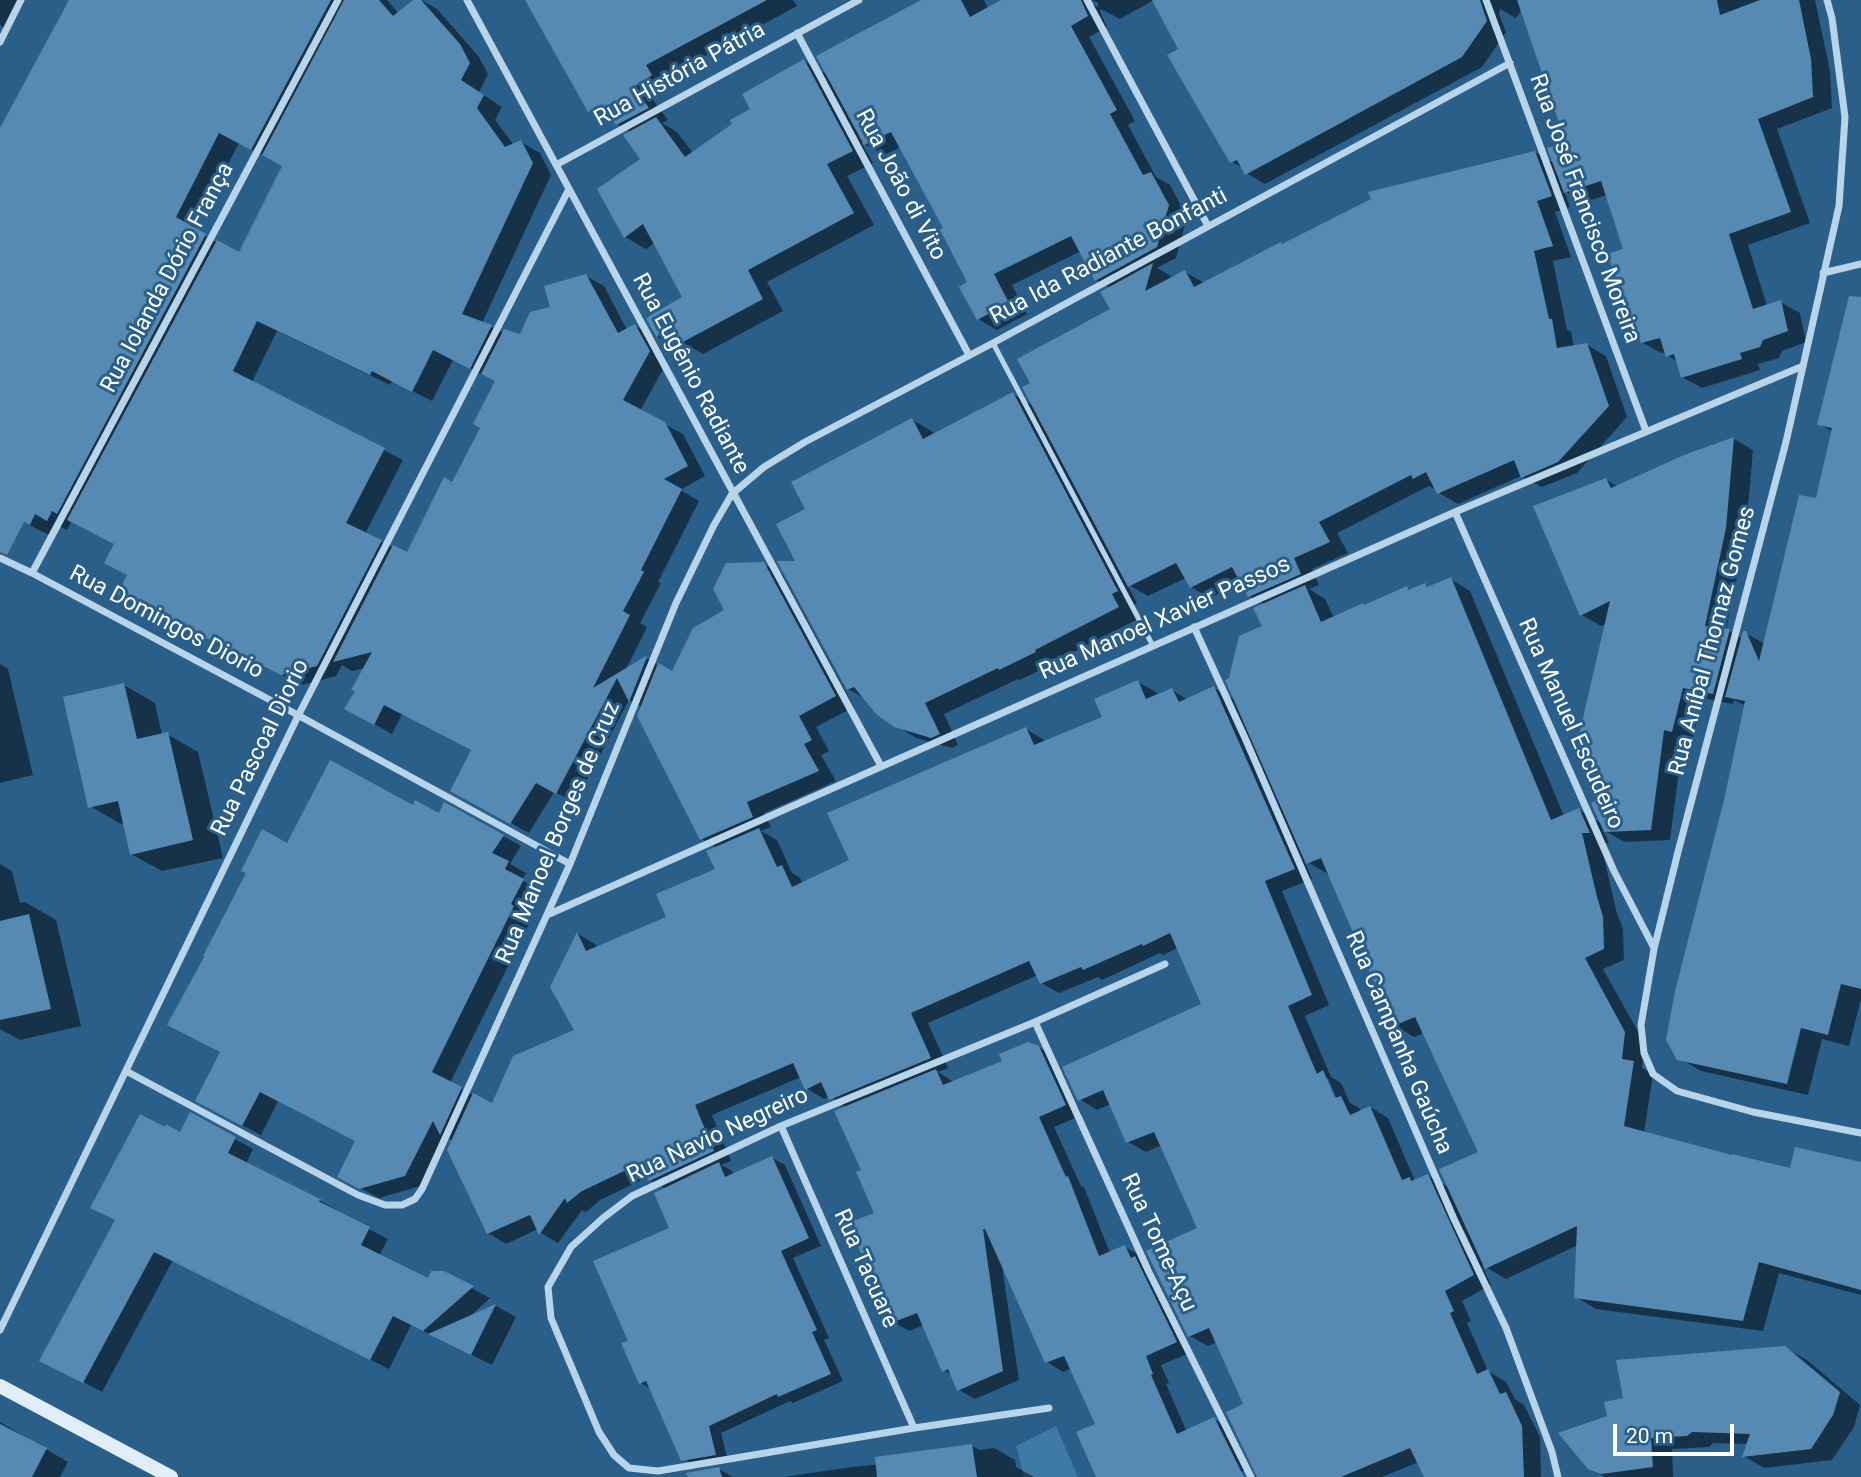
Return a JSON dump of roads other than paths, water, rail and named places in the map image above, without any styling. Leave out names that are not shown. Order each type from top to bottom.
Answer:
[{"type":"main road","points":[[0,1386],[171,1477]]},
{"type":"street","points":[[0,42],[21,0]]},
{"type":"street","name":"Rua Iolanda Dório França","points":[[32,573],[338,0]]},
{"type":"street","name":"Rua Eugênio Radiante","points":[[467,0],[881,766]]},
{"type":"street","name":"Rua História Pátria","points":[[556,164],[859,0]]},
{"type":"street","points":[[1087,0],[1208,226]]},
{"type":"street","name":"Rua José Francisco Moreira","points":[[1486,0],[1646,431]]},
{"type":"street","name":"Rua Aníbal Thomaz Gomes","points":[[1826,0],[1832,19],[1845,117],[1839,205],[1786,442],[1654,949],[1641,1025],[1644,1053],[1653,1074],[1676,1091],[1752,1112],[1861,1133]]},
{"type":"street","name":"Rua João di Vito","points":[[797,33],[969,355]]},
{"type":"street","name":"Rua Ida Radiante Bonfanti","points":[[732,494],[764,467],[805,442],[1510,63]]},
{"type":"street","name":"Rua Pascoal Diorio","points":[[0,1330],[298,716],[569,189]]},
{"type":"street","points":[[1823,273],[1861,264]]},
{"type":"street","name":"Rua Manoel Xavier Passos","points":[[547,915],[1455,512],[1802,366]]},
{"type":"street","name":"Rua Manoel Borges de Cruz","points":[[126,1071],[358,1195],[384,1205],[402,1205],[415,1199],[422,1189],[570,863],[676,603],[732,494]]},
{"type":"street","name":"Rua Manuel Escudeiro","points":[[1455,512],[1614,871],[1654,949]]},
{"type":"street","name":"Rua Domingos Diorio","points":[[0,558],[570,863]]},
{"type":"street","name":"Rua Campanha Gaúcha","points":[[1194,627],[1454,1219],[1506,1328],[1552,1452],[1558,1477]]},
{"type":"street","name":"Rua Navio Negreiro","points":[[1049,1408],[914,1427],[658,1471],[629,1468],[614,1455],[599,1433],[551,1318],[548,1287],[571,1247],[632,1196],[781,1126],[1035,1022],[1165,964]]},
{"type":"street","name":"Rua Tome-Açu","points":[[1035,1022],[1148,1270],[1251,1477]]},
{"type":"street","name":"Rua Tacuare","points":[[781,1126],[914,1427]]},
{"type":"lane","points":[[993,342],[1153,646]]}]
